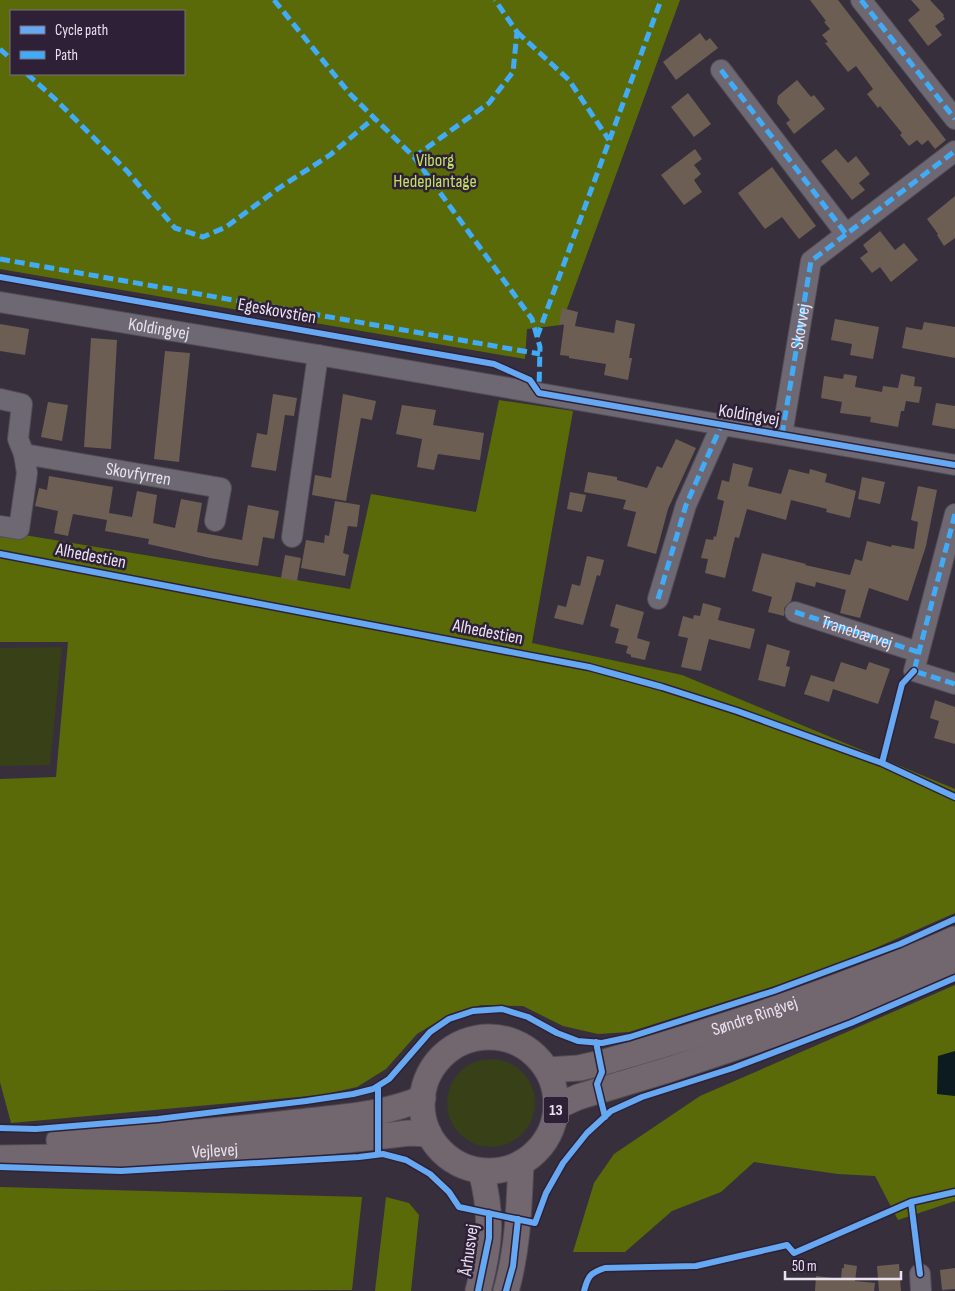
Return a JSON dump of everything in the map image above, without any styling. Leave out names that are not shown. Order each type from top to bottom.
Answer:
[{"type":"main road","name":"Søndre Ringvej","points":[[548,1070],[579,1068],[601,1063],[738,1022],[907,960],[955,939]]},
{"type":"main road","name":"Søndre Ringvej","points":[[556,1107],[578,1098],[793,1028],[955,961]]},
{"type":"main road","name":"13","points":[[482,1037],[513,1041],[526,1048],[548,1070],[554,1088],[556,1107],[554,1124],[546,1140],[535,1153],[521,1163],[508,1169],[481,1171],[465,1167],[450,1159],[438,1148],[430,1134],[424,1116],[423,1098],[426,1083],[432,1069],[454,1047],[482,1037]]},
{"type":"main road","name":"Vejlevej","points":[[0,1142],[104,1139],[270,1125],[378,1111],[405,1106],[423,1098]]},
{"type":"main road","name":"Vejlevej","points":[[0,1158],[111,1156],[276,1148],[409,1133],[430,1134]]},
{"type":"main road","points":[[506,1291],[513,1266],[518,1233],[521,1163]]},
{"type":"main road","name":"Århusvej","points":[[478,1291],[489,1238],[490,1213],[481,1171]]},
{"type":"street","points":[[861,0],[955,119]]},
{"type":"street","points":[[721,70],[846,234]]},
{"type":"street","name":"Skovvej","points":[[782,435],[811,261],[954,154]]},
{"type":"street","name":"Koldingvej","points":[[0,302],[955,465]]},
{"type":"street","points":[[292,537],[318,355]]},
{"type":"street","points":[[0,399],[22,404],[18,439],[24,454],[27,473],[19,529],[0,526]]},
{"type":"street","name":"Koldingvej","points":[[658,599],[686,505],[721,426]]},
{"type":"street","name":"Skovfyrren","points":[[24,454],[221,488],[215,521]]},
{"type":"street","points":[[955,514],[914,671],[955,684]]},
{"type":"street","name":"Tranebærvej","points":[[795,612],[918,652]]},
{"type":"green space","name":"Viborg Hedeplantage","points":[[0,0],[680,0],[561,325],[527,329],[525,359],[0,269]]},
{"type":"green space","points":[[499,400],[573,411],[532,643],[682,675],[955,789],[955,913],[828,969],[629,1032],[598,1034],[563,1026],[523,1006],[481,1005],[450,1014],[417,1034],[386,1069],[357,1087],[321,1095],[11,1123],[0,1082],[0,779],[56,777],[68,642],[0,642],[0,531],[350,589],[371,494],[476,512]]},
{"type":"green space","points":[[62,647],[50,765],[0,766],[0,648]]},
{"type":"green space","points":[[955,985],[955,1201],[898,1220],[875,1176],[838,1174],[754,1162],[721,1192],[672,1211],[625,1252],[573,1252],[594,1183],[614,1154],[700,1096]]},
{"type":"green space","points":[[491,1059],[508,1063],[522,1072],[531,1086],[535,1103],[531,1120],[522,1134],[508,1143],[491,1147],[474,1143],[460,1134],[451,1120],[447,1103],[451,1086],[460,1072],[474,1063]]},
{"type":"green space","points":[[0,1187],[362,1197],[352,1290],[0,1291]]},
{"type":"green space","points":[[386,1197],[409,1203],[419,1215],[411,1291],[375,1291]]},
{"type":"shaded area","points":[[955,1051],[955,1096],[937,1094],[938,1056]]},
{"type":"building","points":[[810,0],[838,0],[946,140],[935,149],[928,140],[922,145],[917,140],[909,146],[900,135],[902,133],[880,106],[878,108],[867,94],[873,89],[856,66],[848,72],[825,43],[828,42],[822,35],[830,29]]},
{"type":"building","points":[[911,0],[930,0],[944,15],[945,19],[935,26],[942,35],[928,46],[908,20],[920,10]]},
{"type":"building","points":[[700,33],[706,41],[710,38],[718,48],[676,80],[663,62]]},
{"type":"building","points":[[797,80],[811,97],[814,95],[825,109],[794,134],[786,123],[790,120],[777,103],[778,96]]},
{"type":"building","points":[[688,93],[711,124],[694,137],[671,107]]},
{"type":"building","points":[[695,149],[702,159],[694,165],[701,174],[694,180],[702,192],[684,205],[661,175]]},
{"type":"building","points":[[836,149],[848,163],[856,156],[870,174],[859,183],[865,190],[852,200],[821,161]]},
{"type":"building","points":[[772,167],[816,226],[799,239],[782,217],[765,229],[738,193]]},
{"type":"building","points":[[955,196],[955,238],[944,246],[927,219]]},
{"type":"building","points":[[880,231],[895,250],[904,243],[918,260],[891,282],[880,267],[872,273],[860,258],[868,252],[863,245]]},
{"type":"building","points":[[562,308],[578,312],[575,326],[614,333],[616,320],[635,324],[629,358],[632,358],[628,380],[604,375],[606,364],[560,355],[564,325],[559,324]]},
{"type":"building","points":[[835,319],[879,327],[873,359],[850,355],[852,344],[831,340]]},
{"type":"building","points":[[924,322],[955,327],[955,358],[902,348],[906,327],[922,330]]},
{"type":"building","points":[[0,324],[29,329],[25,355],[0,351]]},
{"type":"building","points":[[91,338],[117,340],[111,449],[84,447]]},
{"type":"building","points":[[165,351],[190,353],[179,462],[154,459]]},
{"type":"building","points":[[844,374],[857,376],[855,387],[882,392],[883,386],[898,388],[901,374],[915,377],[914,386],[922,387],[919,403],[906,401],[904,411],[901,411],[898,427],[870,422],[871,417],[840,413],[842,402],[821,398],[824,376],[843,379]]},
{"type":"building","points":[[273,394],[297,398],[294,416],[285,415],[276,471],[251,467],[257,433],[267,435]]},
{"type":"building","points":[[343,394],[376,401],[372,420],[361,418],[346,501],[312,495],[315,475],[331,478]]},
{"type":"building","points":[[48,402],[68,405],[62,441],[41,437]]},
{"type":"building","points":[[936,403],[955,406],[955,429],[932,425]]},
{"type":"building","points":[[402,405],[436,410],[433,425],[484,433],[480,460],[438,454],[434,470],[417,467],[422,439],[396,434]]},
{"type":"building","points":[[676,439],[696,448],[668,509],[656,554],[627,546],[636,512],[623,509],[626,500],[584,492],[588,472],[617,477],[617,480],[647,488],[657,466],[662,468]]},
{"type":"building","points":[[733,463],[753,468],[748,486],[781,494],[789,469],[809,474],[810,469],[827,474],[825,482],[856,491],[850,518],[826,512],[827,509],[791,500],[786,520],[747,509],[739,538],[735,537],[725,578],[705,573],[708,559],[701,558],[706,539],[713,540],[714,536],[716,537],[724,501],[717,499],[722,480],[729,482]]},
{"type":"building","points":[[49,476],[113,487],[109,513],[132,517],[137,491],[157,495],[153,523],[175,528],[181,499],[202,503],[197,532],[242,540],[248,505],[279,511],[274,539],[263,537],[258,566],[210,558],[148,544],[149,539],[105,531],[107,520],[73,514],[68,536],[54,533],[58,511],[35,506],[39,488],[47,490]]},
{"type":"building","points":[[862,477],[885,482],[880,504],[858,499]]},
{"type":"building","points":[[918,486],[937,490],[926,546],[908,601],[869,588],[860,618],[840,613],[846,590],[816,582],[815,587],[796,582],[791,601],[784,608],[784,616],[768,612],[772,597],[752,591],[762,553],[850,575],[855,559],[862,561],[867,541],[891,547],[892,545],[914,549],[918,522],[911,520]]},
{"type":"building","points":[[570,492],[586,495],[582,512],[567,509]]},
{"type":"building","points":[[335,501],[360,505],[357,527],[348,526],[343,553],[349,555],[345,576],[301,568],[306,540],[324,543],[325,535],[329,536]]},
{"type":"building","points":[[285,555],[301,558],[297,581],[281,578]]},
{"type":"building","points":[[587,556],[604,560],[600,576],[597,575],[583,625],[554,618],[558,605],[566,607],[572,584],[580,586]]},
{"type":"building","points":[[703,603],[721,608],[718,620],[755,629],[750,649],[709,639],[701,671],[681,667],[688,638],[678,636],[683,616],[693,619],[694,615],[700,616]]},
{"type":"building","points":[[616,604],[644,612],[637,638],[650,642],[645,660],[631,657],[631,655],[626,653],[628,646],[615,643],[619,629],[610,626]]},
{"type":"building","points":[[767,644],[790,651],[786,666],[790,667],[785,687],[758,680]]},
{"type":"building","points":[[841,662],[866,670],[869,662],[890,669],[878,704],[833,689],[829,702],[804,694],[811,675],[834,682]]},
{"type":"building","points":[[935,700],[955,707],[955,744],[934,738],[939,721],[930,718]]},
{"type":"building","points":[[844,1264],[857,1266],[855,1281],[875,1283],[874,1291],[815,1291],[816,1276],[841,1279]]},
{"type":"building","points":[[899,1264],[901,1291],[879,1291],[877,1266]]},
{"type":"building","points":[[955,1268],[955,1289],[942,1290],[940,1270]]},
{"type":"marked path","points":[[274,0],[350,94],[414,157],[532,319],[540,347],[539,391]]},
{"type":"marked path","points":[[414,157],[489,103],[513,72],[517,32],[495,0]]},
{"type":"marked path","points":[[537,337],[661,0]]},
{"type":"marked path","points":[[861,0],[955,119]]},
{"type":"marked path","points":[[517,32],[569,80],[609,140]]},
{"type":"marked path","points":[[0,49],[10,58]]},
{"type":"marked path","points":[[721,70],[846,234]]},
{"type":"marked path","points":[[28,75],[54,98],[127,171],[175,228],[203,237],[226,227],[279,188],[330,155],[374,118]]},
{"type":"marked path","points":[[782,435],[811,261],[955,151]]},
{"type":"marked path","points":[[0,259],[540,354]]},
{"type":"marked path","points":[[658,599],[686,505],[721,426]]},
{"type":"marked path","points":[[955,514],[914,671],[955,684]]},
{"type":"marked path","points":[[795,612],[918,652]]},
{"type":"cycle path","name":"Egeskovstien","points":[[0,277],[494,364],[530,380],[539,393],[955,465]]},
{"type":"cycle path","name":"Alhedestien","points":[[0,554],[589,667],[662,687],[737,711],[882,763],[955,797]]},
{"type":"cycle path","points":[[882,763],[902,684],[914,671]]},
{"type":"cycle path","points":[[0,1128],[36,1129],[158,1119],[353,1094],[373,1089],[389,1079],[430,1032],[449,1019],[473,1011],[502,1009],[528,1017],[557,1033],[578,1041],[602,1043],[630,1037],[774,991],[900,944],[955,919]]},
{"type":"cycle path","points":[[0,1167],[121,1171],[383,1154],[406,1160],[430,1174],[449,1192],[459,1207],[535,1223],[546,1193],[563,1163],[587,1133],[611,1111],[642,1097],[733,1068],[851,1023],[955,978]]},
{"type":"cycle path","points":[[596,1042],[602,1072],[597,1084],[605,1117]]},
{"type":"cycle path","points":[[378,1086],[378,1154]]},
{"type":"cycle path","points":[[584,1291],[590,1276],[605,1268],[696,1266],[787,1245],[794,1253],[911,1202],[955,1192]]},
{"type":"cycle path","points":[[911,1202],[920,1274]]},
{"type":"cycle path","points":[[478,1291],[489,1238],[489,1213]]},
{"type":"cycle path","points":[[506,1291],[513,1266],[518,1219]]}]
